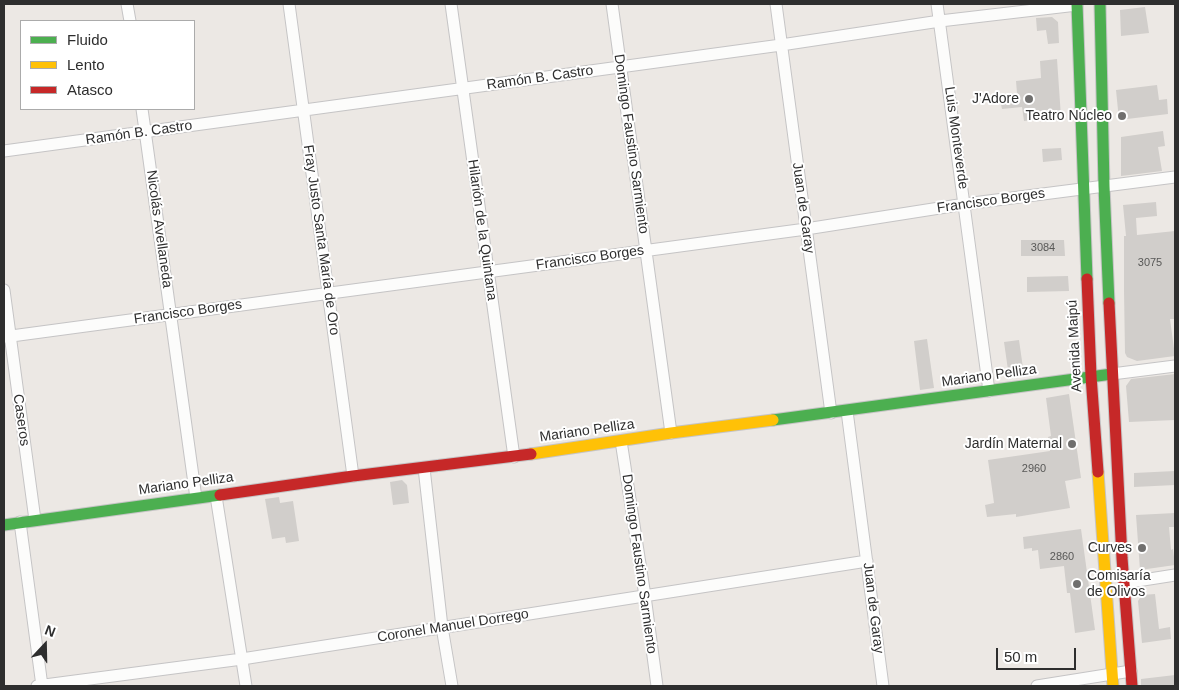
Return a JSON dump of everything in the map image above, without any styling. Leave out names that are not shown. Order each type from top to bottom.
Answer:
[{"type":"main road","name":"Avenida Maipú","points":[[1080,4],[1091,376],[1113,686]]},
{"type":"main road","points":[[1100,4],[1104,186],[1112,374],[1132,686]]},
{"type":"main road","name":"Mariano Pelliza","points":[[4,524],[1112,374]]},
{"type":"street","points":[[128,4],[130,20]]},
{"type":"street","name":"Fray Justo Santa María de Oro","points":[[289,4],[353,476]]},
{"type":"street","name":"Hilarión de la Quintana","points":[[451,4],[514,456]]},
{"type":"street","name":"Domingo Faustino Sarmiento","points":[[612,4],[671,433]]},
{"type":"street","name":"Juan de Garay","points":[[776,4],[831,413]]},
{"type":"street","name":"Luis Monteverde","points":[[938,4],[989,391]]},
{"type":"street","name":"Ramón B. Castro","points":[[4,151],[781,45],[940,21],[1080,4]]},
{"type":"street","name":"Nicolás Avellaneda","points":[[142,110],[196,498]]},
{"type":"street","name":"Francisco Borges","points":[[7,337],[806,229],[965,204],[1175,177]]},
{"type":"street","name":"Caseros","points":[[4,290],[7,337],[35,520]]},
{"type":"street","name":"Mariano Pelliza","points":[[1112,374],[1175,366]]},
{"type":"street","name":"Juan de Garay","points":[[848,411],[883,686]]},
{"type":"street","name":"Domingo Faustino Sarmiento","points":[[620,441],[645,596],[656,686]]},
{"type":"street","points":[[424,468],[442,627],[452,686]]},
{"type":"street","points":[[216,496],[246,686]]},
{"type":"street","points":[[20,522],[42,686]]},
{"type":"street","name":"Coronel Manuel Dorrego","points":[[37,686],[242,659],[867,561]]},
{"type":"street","points":[[1124,583],[1175,575]]},
{"type":"street","points":[[1037,686],[1131,671]]},
{"type":"building","points":[[1145,7],[1149,33],[1121,36],[1120,10]]},
{"type":"building","points":[[1052,17],[1058,22],[1059,43],[1048,44],[1046,30],[1037,31],[1036,18]]},
{"type":"building","points":[[1057,59],[1061,117],[1024,121],[1022,107],[1002,109],[999,95],[1017,93],[1016,81],[1041,78],[1040,61]]},
{"type":"building","points":[[1157,85],[1159,100],[1167,99],[1168,114],[1119,120],[1116,90]]},
{"type":"building","points":[[1163,131],[1165,146],[1158,147],[1162,171],[1121,176],[1121,137]]},
{"type":"building","points":[[1061,148],[1062,160],[1043,162],[1042,149]]},
{"type":"building","points":[[1156,202],[1157,216],[1136,218],[1137,235],[1175,231],[1174,319],[1170,319],[1175,356],[1137,361],[1127,357],[1125,353],[1124,236],[1126,236],[1123,205]]},
{"type":"building","points":[[1021,240],[1064,240],[1065,256],[1021,256]]},
{"type":"building","points":[[1068,276],[1069,291],[1027,292],[1027,277]]},
{"type":"building","points":[[927,339],[934,388],[920,390],[914,341]]},
{"type":"building","points":[[1019,340],[1024,375],[1009,377],[1004,342]]},
{"type":"building","points":[[1175,374],[1175,420],[1129,422],[1126,386],[1131,379]]},
{"type":"building","points":[[1069,394],[1081,478],[1065,481],[1070,508],[1016,517],[1016,514],[987,517],[985,505],[994,503],[988,460],[1050,451],[1048,437],[1051,436],[1046,398]]},
{"type":"building","points":[[1175,471],[1175,485],[1134,487],[1134,473]]},
{"type":"building","points":[[402,480],[407,485],[409,503],[393,505],[390,482]]},
{"type":"building","points":[[279,497],[280,503],[293,501],[299,541],[286,543],[285,537],[272,539],[265,499]]},
{"type":"building","points":[[1175,513],[1175,527],[1169,527],[1171,550],[1173,549],[1175,565],[1140,570],[1136,515]]},
{"type":"building","points":[[1081,529],[1095,630],[1075,633],[1070,593],[1067,593],[1064,566],[1040,569],[1038,550],[1032,551],[1032,548],[1024,549],[1023,537]]},
{"type":"building","points":[[1155,594],[1159,629],[1170,627],[1171,639],[1142,643],[1138,601],[1142,595]]},
{"type":"building","points":[[1175,675],[1175,686],[1141,686],[1141,679]]},
{"type":"traffic: fast","points":[[1077,4],[1087,279]]},
{"type":"traffic: fast","points":[[1100,4],[1109,303]]},
{"type":"traffic: fast","points":[[773,420],[1112,374]]},
{"type":"traffic: fast","points":[[4,525],[220,495]]},
{"type":"traffic: slow","points":[[531,454],[773,420]]},
{"type":"traffic: slow","points":[[1098,472],[1113,686]]},
{"type":"traffic: jam","points":[[1087,279],[1091,376],[1098,472]]},
{"type":"traffic: jam","points":[[1109,303],[1122,558],[1132,686]]},
{"type":"traffic: jam","points":[[220,495],[531,454]]},
{"type":"place","name":"J'Adore","points":[[1029,99]]},
{"type":"place","name":"Teatro Núcleo","points":[[1122,116]]},
{"type":"place","name":"Jardín Maternal","points":[[1072,444]]},
{"type":"place","name":"Curves","points":[[1142,548]]},
{"type":"place","name":"Comisaría de Olivos","points":[[1077,584]]}]
